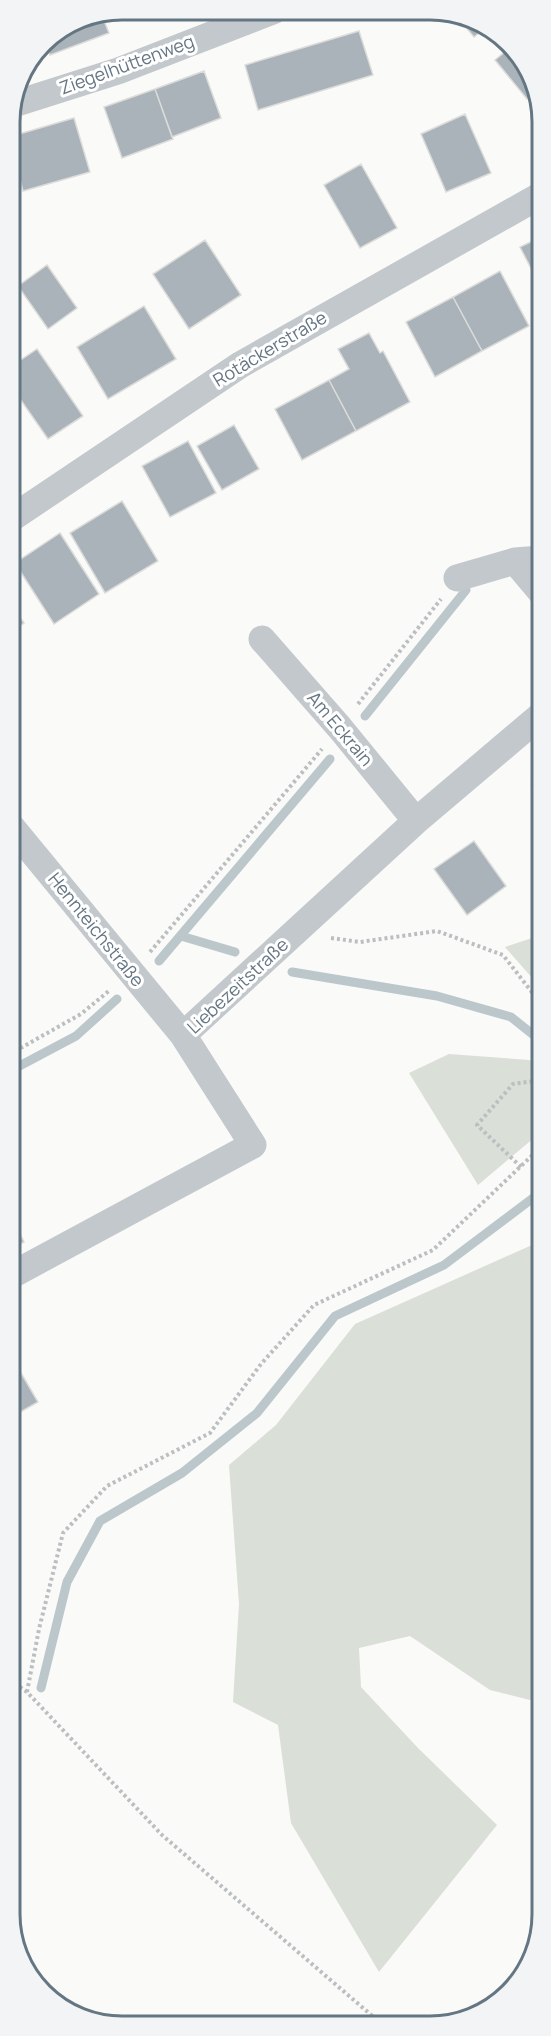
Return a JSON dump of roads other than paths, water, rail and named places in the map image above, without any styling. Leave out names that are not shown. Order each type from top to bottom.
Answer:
[{"type":"street","name":"Ziegelhüttenweg","points":[[22,101],[118,71],[250,20]]},
{"type":"street","name":"Rotäckerstraße","points":[[20,513],[240,365],[532,200]]},
{"type":"street","points":[[457,578],[528,560]]},
{"type":"street","name":"Am Eckrain","points":[[262,639],[416,820]]},
{"type":"street","name":"Liebezeitstraße","points":[[20,1271],[253,1145],[183,1035],[416,820],[532,723]]},
{"type":"street","name":"Hennteichstraße","points":[[20,837],[183,1035]]},
{"type":"waterway","points":[[365,716],[466,590]]},
{"type":"waterway","points":[[159,961],[330,759]]},
{"type":"waterway","points":[[181,936],[235,952]]},
{"type":"waterway","points":[[292,972],[437,996],[511,1017],[531,1033]]},
{"type":"waterway","points":[[20,1066],[76,1036],[117,999]]},
{"type":"waterway","points":[[41,1688],[67,1582],[100,1521],[182,1473],[257,1413],[335,1316],[444,1265],[531,1199]]}]
